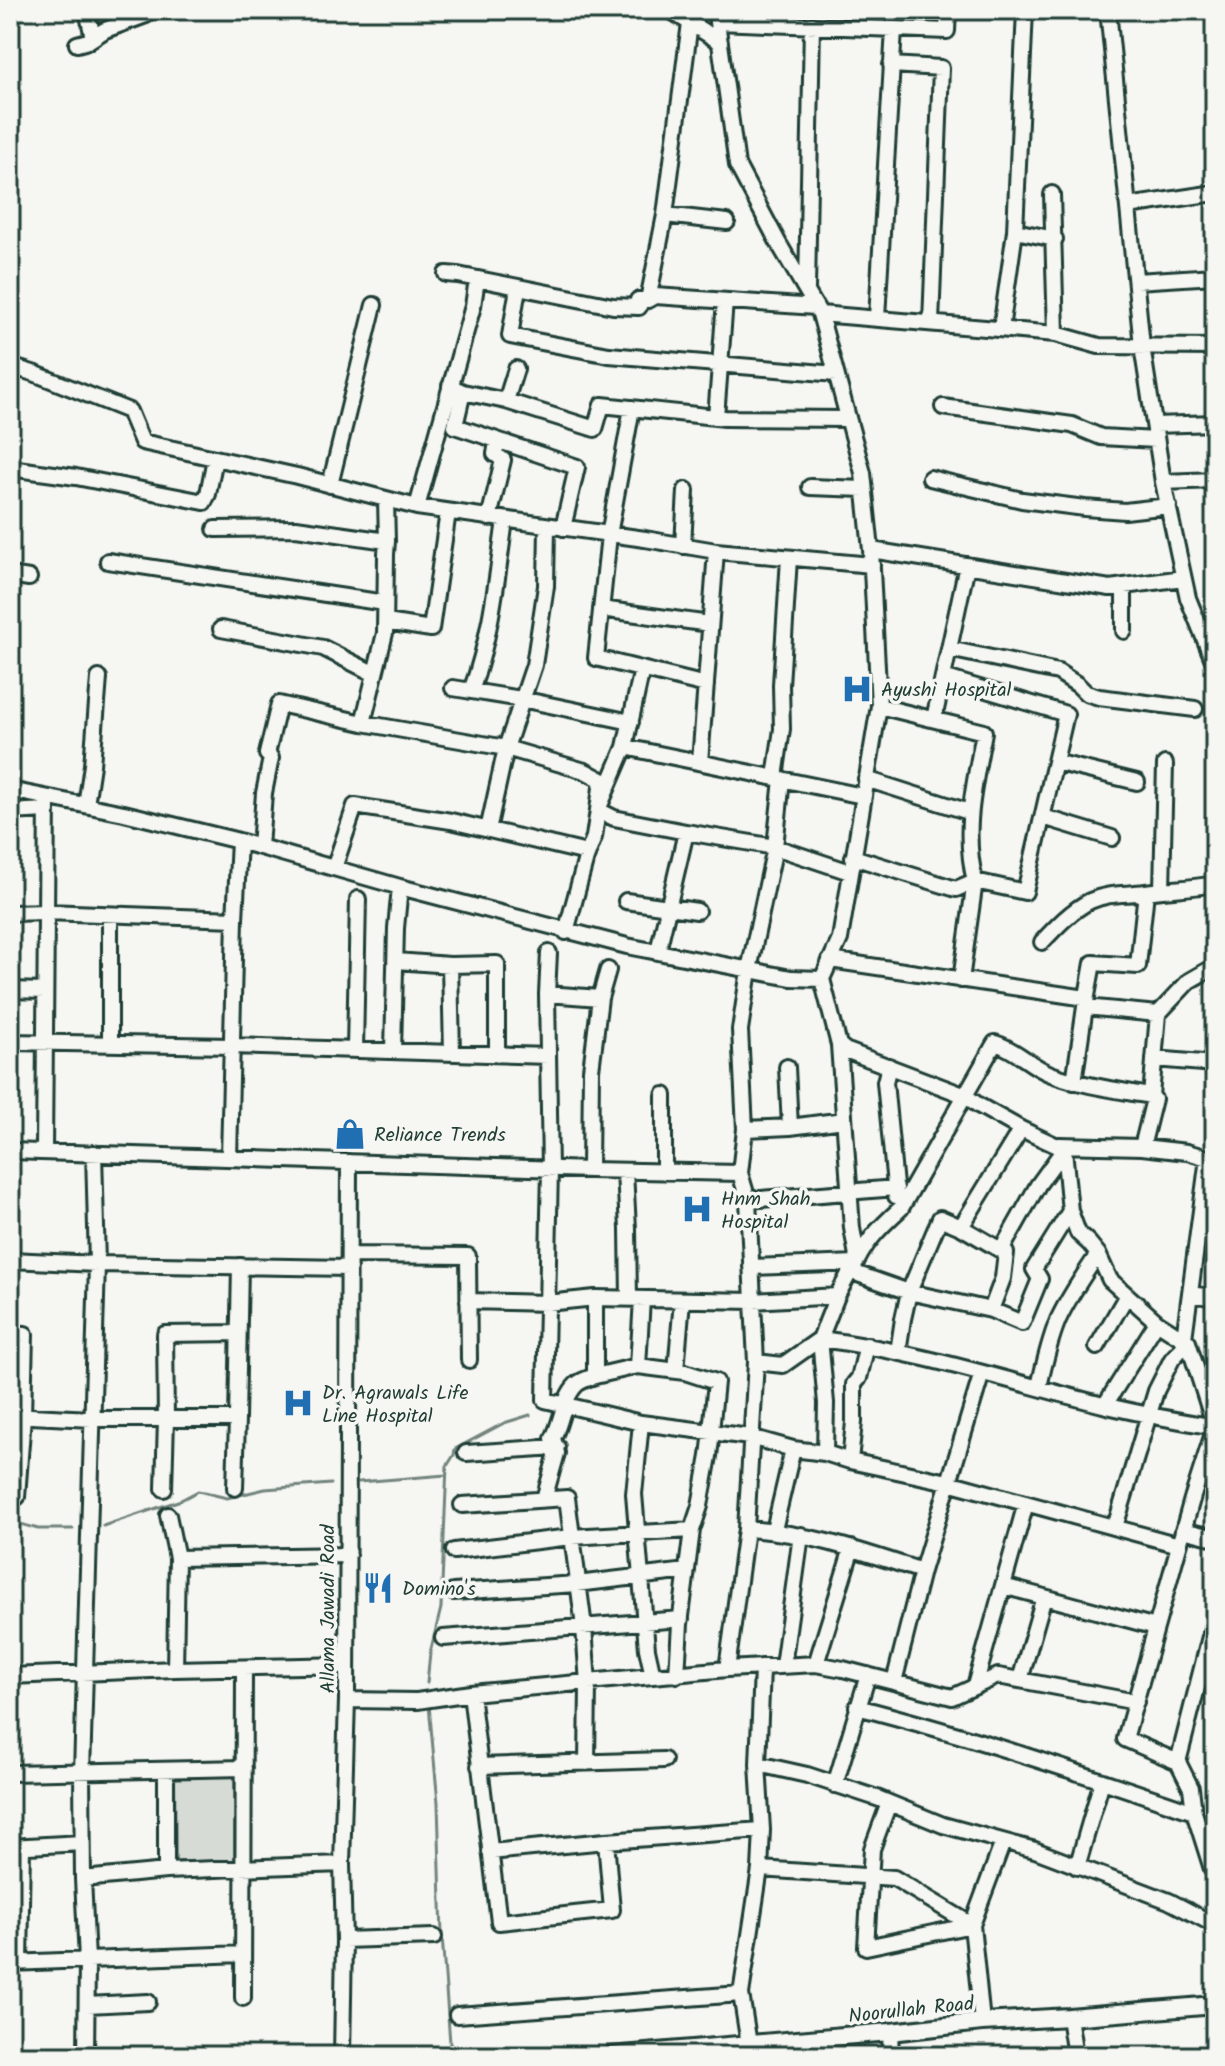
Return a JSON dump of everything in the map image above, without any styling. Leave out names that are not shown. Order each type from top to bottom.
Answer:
[{"type":"main road","name":"Noorullah Road","points":[[611,2056],[742,2048],[801,2048],[890,2032],[982,2022],[1215,2005]]},
{"type":"street","points":[[87,10],[93,38]]},
{"type":"street","points":[[77,44],[146,15],[146,10]]},
{"type":"street","points":[[670,10],[720,42]]},
{"type":"street","points":[[855,1264],[839,1045],[822,979],[840,939],[879,706],[872,558],[863,473],[818,310],[737,165],[718,16],[812,25],[947,31],[948,10]]},
{"type":"street","points":[[1001,329],[1015,231],[1025,10]]},
{"type":"street","points":[[1108,10],[1142,346],[1163,482],[1188,598],[1214,659]]},
{"type":"street","points":[[648,300],[665,215],[690,23]]},
{"type":"street","points":[[807,291],[812,25]]},
{"type":"street","points":[[877,318],[894,29]]},
{"type":"street","points":[[891,65],[941,68],[931,323]]},
{"type":"street","points":[[1128,206],[1215,193]]},
{"type":"street","points":[[1052,194],[1056,334]]},
{"type":"street","points":[[665,215],[727,222]]},
{"type":"street","points":[[1015,231],[1055,239]]},
{"type":"street","points":[[446,274],[613,306],[639,307],[638,300],[655,296],[1056,334],[1099,346],[1215,347]]},
{"type":"street","points":[[1136,281],[1215,276]]},
{"type":"street","points":[[417,507],[457,389],[477,279]]},
{"type":"street","points":[[515,288],[517,294],[510,336],[609,355],[836,374]]},
{"type":"street","points":[[716,417],[725,301]]},
{"type":"street","points":[[330,485],[374,305]]},
{"type":"street","points":[[10,366],[129,411],[142,442],[417,507],[716,551],[789,558],[872,558],[967,565],[1110,588],[1183,578]]},
{"type":"street","points":[[506,401],[516,369]]},
{"type":"street","points":[[457,389],[595,429],[602,405],[716,417],[848,419]]},
{"type":"street","points":[[457,389],[455,426],[577,467],[563,528]]},
{"type":"street","points":[[943,407],[1072,425],[1101,437],[1215,423]]},
{"type":"street","points":[[632,408],[609,535],[596,658],[706,685]]},
{"type":"street","points":[[489,518],[503,460],[495,454],[497,441]]},
{"type":"street","points":[[10,468],[76,477],[204,502],[215,458]]},
{"type":"street","points":[[930,478],[1022,500],[1085,508],[1125,511],[1169,506]]},
{"type":"street","points":[[1163,482],[1215,480]]},
{"type":"street","points":[[810,487],[864,489]]},
{"type":"street","points":[[683,546],[686,490]]},
{"type":"street","points":[[363,723],[385,633],[386,500]]},
{"type":"street","points":[[386,622],[431,629],[448,512]]},
{"type":"street","points":[[471,691],[494,600],[505,520]]},
{"type":"street","points":[[488,830],[506,748],[534,665],[546,586],[547,526]]},
{"type":"street","points":[[215,529],[296,528],[387,541]]},
{"type":"street","points":[[700,762],[716,551]]},
{"type":"street","points":[[727,1669],[746,1529],[756,1362],[748,1200],[740,1173],[745,1129],[740,1030],[749,970],[775,847],[789,558]]},
{"type":"street","points":[[108,561],[385,603]]},
{"type":"street","points":[[934,719],[967,565]]},
{"type":"street","points":[[10,575],[29,578]]},
{"type":"street","points":[[1124,586],[1124,631]]},
{"type":"street","points":[[601,609],[710,624]]},
{"type":"street","points":[[221,629],[323,648],[375,674]]},
{"type":"street","points":[[949,649],[1058,672],[1086,693],[1099,697],[1195,709]]},
{"type":"street","points":[[598,810],[625,747],[642,669]]},
{"type":"street","points":[[598,810],[614,818],[775,847],[956,889],[975,881],[1025,892],[1066,714],[943,677]]},
{"type":"street","points":[[86,805],[99,678]]},
{"type":"street","points":[[453,688],[631,722]]},
{"type":"street","points":[[260,847],[264,793],[271,758],[267,754],[279,704],[363,723],[506,748],[585,771],[602,780],[594,837],[566,932]]},
{"type":"street","points":[[879,706],[984,732],[969,812],[975,881],[961,980]]},
{"type":"street","points":[[625,747],[863,796]]},
{"type":"street","points":[[1055,762],[1137,782]]},
{"type":"street","points":[[1162,889],[1165,764]]},
{"type":"street","points":[[866,779],[969,812]]},
{"type":"street","points":[[10,790],[47,804]]},
{"type":"street","points":[[44,1152],[47,804]]},
{"type":"street","points":[[10,812],[47,804],[86,805],[239,841],[566,932],[791,978],[822,979]]},
{"type":"street","points":[[334,868],[355,806],[451,821],[587,853]]},
{"type":"street","points":[[1043,817],[1112,838]]},
{"type":"street","points":[[658,951],[686,832]]},
{"type":"street","points":[[229,1158],[239,841]]},
{"type":"street","points":[[1042,942],[1090,901],[1111,894],[1215,884]]},
{"type":"street","points":[[393,1051],[400,887]]},
{"type":"street","points":[[1074,1082],[1093,963],[1138,966],[1146,892]]},
{"type":"street","points":[[355,1050],[358,899]]},
{"type":"street","points":[[626,901],[697,911]]},
{"type":"street","points":[[10,913],[235,919]]},
{"type":"street","points":[[110,916],[110,1044]]},
{"type":"street","points":[[549,953],[550,1169],[545,1400],[641,1423],[750,1437],[793,1449],[825,1453],[1115,1527],[1181,1538],[1215,1538]]},
{"type":"street","points":[[830,960],[1158,1014]]},
{"type":"street","points":[[396,961],[497,964],[497,1055]]},
{"type":"street","points":[[450,965],[452,1053]]},
{"type":"street","points":[[1142,1147],[1154,1099],[1151,1096],[1158,1014],[1189,981],[1215,966]]},
{"type":"street","points":[[590,1170],[591,1070],[600,998],[608,970]]},
{"type":"street","points":[[10,990],[45,991]]},
{"type":"street","points":[[547,994],[600,998]]},
{"type":"street","points":[[10,1042],[548,1056]]},
{"type":"street","points":[[825,1453],[826,1403],[820,1339],[837,1296],[878,1229],[901,1208],[995,1043],[1009,1047],[1047,1073],[1074,1082],[1151,1096]]},
{"type":"street","points":[[839,1045],[845,1050],[966,1096],[1021,1129],[1062,1147],[1142,1147],[1212,1155],[1186,1340],[1215,1427],[1125,1739],[1178,1762],[1191,1788],[1194,1812],[1215,1874]]},
{"type":"street","points":[[1154,1059],[1215,1064]]},
{"type":"street","points":[[889,1066],[885,1082],[897,1212]]},
{"type":"street","points":[[787,1067],[790,1127]]},
{"type":"street","points":[[664,1095],[664,1172]]},
{"type":"street","points":[[745,1129],[844,1120]]},
{"type":"street","points":[[961,1227],[1021,1129]]},
{"type":"street","points":[[1062,1147],[1070,1211],[1078,1233],[1098,1254],[1110,1280],[1157,1322],[1186,1340]]},
{"type":"street","points":[[991,1310],[1003,1278],[1006,1253],[1002,1249],[1062,1147]]},
{"type":"street","points":[[10,1151],[740,1173]]},
{"type":"street","points":[[86,2056],[82,1773],[97,1264],[94,1153]]},
{"type":"street","name":"Allama Jawadi Road","points":[[342,2056],[349,1162]]},
{"type":"street","points":[[625,1171],[638,1366]]},
{"type":"street","points":[[748,1200],[896,1188]]},
{"type":"street","points":[[751,1267],[855,1264],[909,1292],[991,1310],[1022,1323],[1040,1279],[1034,1269],[1070,1211]]},
{"type":"street","points":[[898,1352],[909,1292],[940,1218],[1006,1253]]},
{"type":"street","points":[[1039,1387],[1046,1352],[1059,1318],[1098,1254]]},
{"type":"street","points":[[10,1260],[240,1266],[468,1256],[469,1360]]},
{"type":"street","points":[[235,1488],[240,1266]]},
{"type":"street","points":[[1191,1294],[1215,1298]]},
{"type":"street","points":[[1097,1347],[1127,1295]]},
{"type":"street","points":[[468,1301],[547,1303],[595,1298],[753,1301],[837,1296]]},
{"type":"street","points":[[595,1298],[595,1376]]},
{"type":"street","points":[[676,1371],[682,1300]]},
{"type":"street","points":[[1105,1405],[1157,1322]]},
{"type":"street","points":[[10,1333],[25,1334],[16,1416],[17,1497]]},
{"type":"street","points":[[164,1489],[165,1334],[238,1333]]},
{"type":"street","points":[[756,1362],[783,1365],[820,1339],[867,1345],[1105,1405],[1215,1427]]},
{"type":"street","points":[[1115,1527],[1156,1391],[1172,1359],[1186,1340]]},
{"type":"street","points":[[850,1461],[854,1384],[859,1378],[867,1345]]},
{"type":"street","points":[[544,1499],[557,1453],[553,1438],[576,1385],[595,1376],[638,1366],[676,1371],[716,1382],[709,1456],[700,1506],[692,1530],[677,1675]]},
{"type":"street","points":[[894,1682],[922,1571],[982,1373]]},
{"type":"street","points":[[16,1416],[237,1419]]},
{"type":"street","points":[[641,1423],[634,1494],[647,1649],[653,1676]]},
{"type":"street","points":[[466,1453],[557,1447]]},
{"type":"street","points":[[774,1530],[793,1449]]},
{"type":"street","points":[[462,1505],[567,1498],[584,1627],[588,1684],[587,1763]]},
{"type":"street","points":[[975,1686],[1026,1503]]},
{"type":"street","points":[[168,1515],[177,1558],[175,1669]]},
{"type":"street","points":[[746,1529],[801,1535],[922,1571]]},
{"type":"street","points":[[454,1551],[571,1537],[692,1530]]},
{"type":"street","points":[[783,1666],[801,1535]]},
{"type":"street","points":[[816,1664],[852,1548]]},
{"type":"street","points":[[177,1558],[348,1555]]},
{"type":"street","points":[[453,1592],[577,1584],[687,1571]]},
{"type":"street","points":[[1003,1586],[1156,1627]]},
{"type":"street","points":[[1020,1680],[1044,1597]]},
{"type":"street","points":[[1178,1762],[1215,1617]]},
{"type":"street","points":[[443,1638],[681,1619]]},
{"type":"street","points":[[347,1700],[417,1701],[471,1693],[727,1669],[816,1664],[952,1697],[998,1676],[1136,1702]]},
{"type":"street","points":[[10,1676],[347,1665]]},
{"type":"street","points":[[243,1998],[244,1668]]},
{"type":"street","points":[[742,2048],[741,1994],[760,1869],[762,1830],[758,1764],[762,1669]]},
{"type":"street","points":[[835,1785],[868,1675]]},
{"type":"street","points":[[471,1693],[499,1922],[612,1910],[606,1841]]},
{"type":"street","points":[[857,1707],[929,1725],[1194,1812]]},
{"type":"street","points":[[479,1766],[664,1760]]},
{"type":"street","points":[[758,1764],[807,1775],[943,1825],[1035,1850],[1169,1901],[1215,1925]]},
{"type":"street","points":[[10,1773],[244,1768]]},
{"type":"street","points":[[166,1770],[166,1871]]},
{"type":"street","points":[[1077,1867],[1102,1781]]},
{"type":"street","points":[[889,1803],[872,1849],[866,1947],[972,1925]]},
{"type":"street","points":[[490,1852],[762,1830]]},
{"type":"street","points":[[982,2022],[972,1925],[1003,1842]]},
{"type":"street","points":[[82,1843],[16,1847],[15,1963],[243,1954]]},
{"type":"street","points":[[83,1879],[166,1871],[342,1864]]},
{"type":"street","points":[[760,1869],[894,1878],[972,1925]]},
{"type":"street","points":[[344,1940],[434,1937]]},
{"type":"street","points":[[457,2015],[741,1994]]},
{"type":"street","points":[[87,2005],[148,2002]]},
{"type":"street","points":[[1069,2017],[1074,2056]]},
{"type":"street","points":[[890,2032],[891,2056]]},
{"type":"shaded area","points":[[175,1776],[234,1776],[234,1861],[176,1861]]},
{"type":"waterway","points":[[427,1683],[430,1653],[441,1608],[447,1466],[455,1449],[504,1423],[530,1415]]},
{"type":"waterway","points":[[359,1482],[446,1475]]},
{"type":"waterway","points":[[103,1526],[181,1500],[198,1491],[227,1498],[265,1489],[331,1484]]},
{"type":"waterway","points":[[10,1521],[38,1529],[73,1529]]},
{"type":"waterway","points":[[429,1705],[438,1803],[442,1936],[451,2056]]},
{"type":"place","name":"Ayushi Hospital","points":[[857,689]]},
{"type":"place","name":"Reliance Trends","points":[[350,1134]]},
{"type":"place","name":"Hnm Shah Hospital","points":[[697,1209]]},
{"type":"place","name":"Dr. Agrawals Life Line Hospital","points":[[298,1403]]},
{"type":"place","name":"Domino's","points":[[378,1588]]}]
